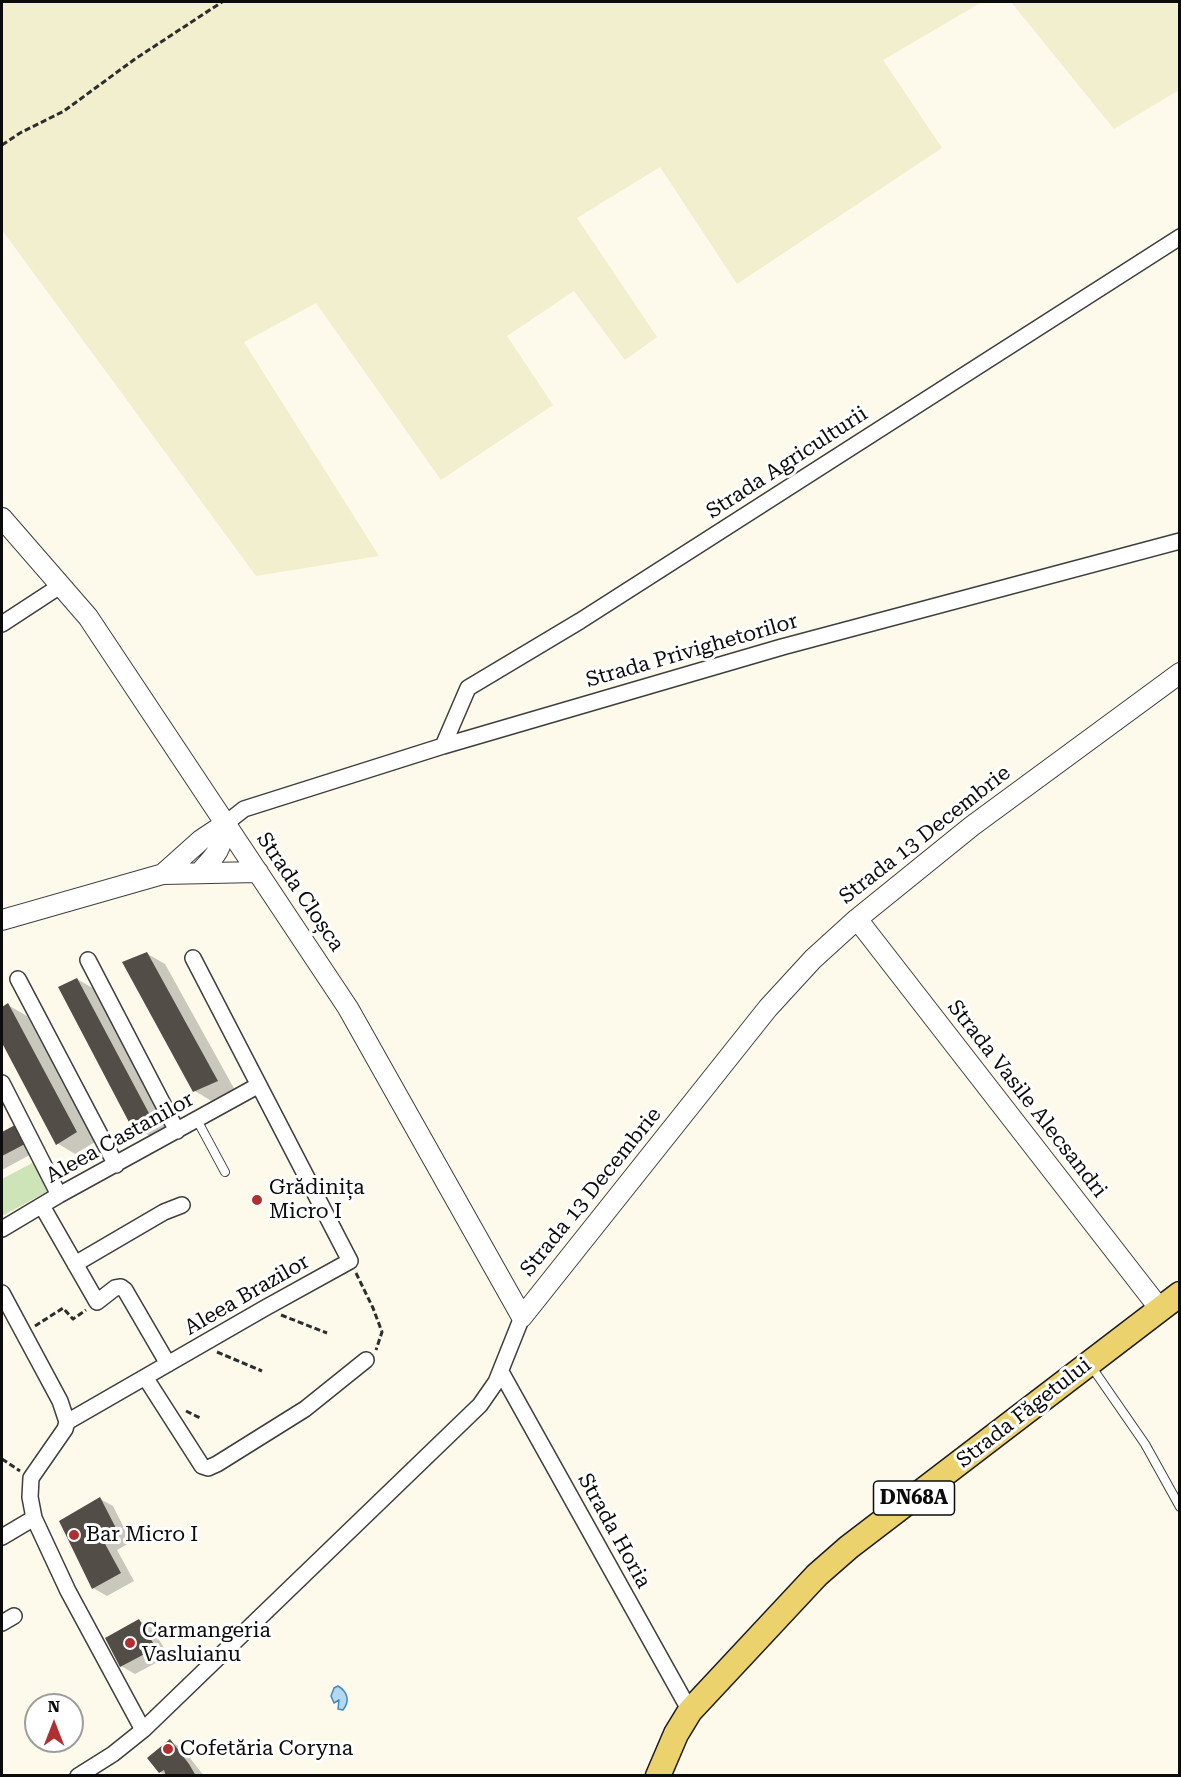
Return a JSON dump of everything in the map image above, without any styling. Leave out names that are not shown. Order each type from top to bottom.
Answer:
[{"type":"main road","name":"Strada Făgetului","points":[[690,1711],[834,1560],[1179,1294]]},
{"type":"main road","name":"DN68A","points":[[658,1776],[676,1734],[690,1711]]},
{"type":"street","name":"Strada Agriculturii","points":[[443,746],[468,688],[590,615],[1179,237]]},
{"type":"street","name":"Strada Cloșca","points":[[2,518],[88,617],[348,1008],[522,1317]]},
{"type":"street","name":"Strada Privighetorilor","points":[[225,824],[244,809],[443,746],[782,647],[1179,541]]},
{"type":"street","points":[[2,624],[60,586]]},
{"type":"street","name":"Strada 13 Decembrie","points":[[78,1776],[113,1754],[143,1730],[480,1405],[501,1372],[522,1317],[768,1008],[813,959],[856,919],[972,826],[1179,673]]},
{"type":"street","points":[[200,872],[219,850],[225,824]]},
{"type":"street","points":[[163,874],[201,840],[225,824]]},
{"type":"street","points":[[2,920],[163,874],[258,872]]},
{"type":"street","name":"Strada Vasile Alecsandri","points":[[856,919],[1160,1309]]},
{"type":"street","points":[[193,958],[350,1261]]},
{"type":"street","points":[[88,960],[177,1131]]},
{"type":"street","points":[[18,979],[116,1165]]},
{"type":"street","points":[[2,1083],[59,1195]]},
{"type":"street","name":"Aleea Castanilor","points":[[2,1229],[59,1195],[260,1085]]},
{"type":"street","points":[[75,1264],[164,1212],[182,1205]]},
{"type":"street","points":[[42,1206],[98,1302],[115,1288],[121,1287],[125,1290],[168,1364]]},
{"type":"street","name":"Aleea Brazilor","points":[[67,1422],[350,1261]]},
{"type":"street","points":[[2,1293],[57,1394],[67,1422],[65,1429],[31,1478],[30,1497],[34,1518],[68,1591],[143,1730]]},
{"type":"street","points":[[145,1377],[202,1466],[208,1468],[305,1409],[366,1360]]},
{"type":"street","name":"Strada Horia","points":[[501,1372],[690,1711]]},
{"type":"street","points":[[2,1538],[34,1518]]},
{"type":"lane","points":[[197,1120],[225,1172]]},
{"type":"lane","points":[[1089,1363],[1145,1444],[1179,1507]]},
{"type":"path","points":[[2,145],[20,133],[64,111],[135,59],[222,2]]},
{"type":"path","points":[[350,1261],[382,1332],[378,1347],[366,1360]]},
{"type":"path","points":[[24,1334],[63,1308],[73,1319],[98,1302]]},
{"type":"path","points":[[265,1308],[327,1333]]},
{"type":"path","points":[[202,1346],[262,1371]]},
{"type":"path","points":[[2,1459],[31,1478]]},
{"type":"shaded area","points":[[2,2],[982,2],[883,60],[942,148],[737,284],[660,167],[577,218],[657,337],[625,360],[574,291],[507,336],[553,405],[441,480],[316,303],[244,342],[379,556],[256,576],[2,230]]},
{"type":"shaded area","points":[[1011,2],[1179,2],[1179,90],[1114,129]]},
{"type":"green space","points":[[34,1162],[50,1190],[2,1216],[2,1179]]},
{"type":"water","points":[[338,1686],[347,1697],[343,1710],[338,1709],[339,1700],[334,1703],[331,1696],[334,1688]]},
{"type":"building","points":[[147,952],[218,1081],[193,1092],[122,962]]},
{"type":"building","points":[[77,978],[151,1117],[131,1126],[58,987]]},
{"type":"building","points":[[8,1003],[77,1132],[56,1145],[2,1043],[2,1007]]},
{"type":"building","points":[[15,1125],[25,1144],[2,1156],[2,1132]]},
{"type":"building","points":[[100,1497],[119,1534],[104,1542],[121,1573],[92,1589],[59,1521]]},
{"type":"building","name":"Carmangeria Vasluianu","points":[[139,1619],[156,1648],[120,1667],[105,1638]]},
{"type":"building","name":"Cofetăria Coryna","points":[[170,1739],[196,1776],[166,1776],[164,1770],[159,1773],[147,1758]]},
{"type":"place","name":"Grădinița Micro I","points":[[257,1200]]},
{"type":"place","name":"Bar Micro I","points":[[74,1535]]},
{"type":"place","name":"Carmangeria Vasluianu","points":[[130,1643]]},
{"type":"place","name":"Cofetăria Coryna","points":[[168,1749]]}]
